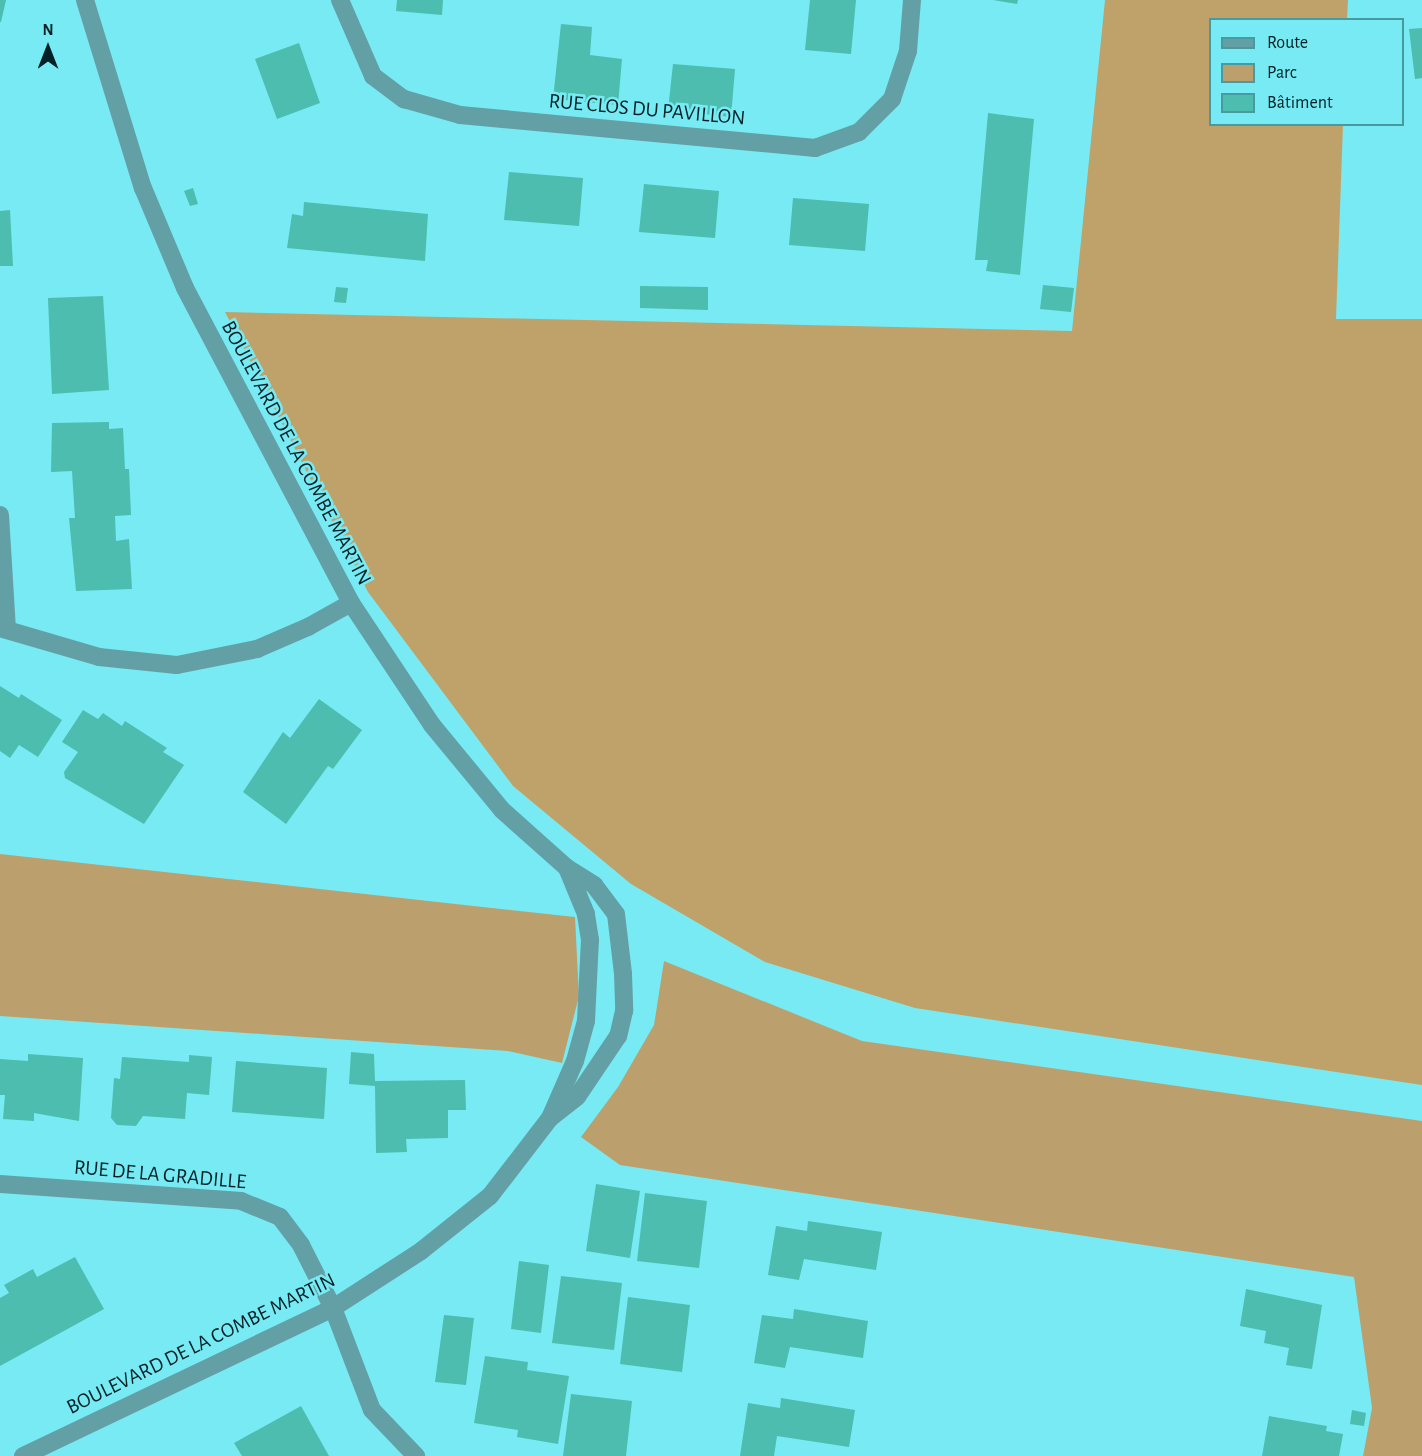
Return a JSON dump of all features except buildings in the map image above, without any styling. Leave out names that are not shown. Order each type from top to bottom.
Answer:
[{"type":"street","name":"BOULEVARD DE LA COMBE MARTIN","points":[[23,1456],[333,1308],[421,1251],[490,1196],[550,1118],[583,1089],[618,1036],[624,1011],[623,946],[616,914],[594,885],[567,868],[502,810],[432,724],[351,603],[185,288],[143,188],[85,0]]},
{"type":"street","name":"RUE CLOS DU PAVILLON","points":[[340,0],[373,76],[404,99],[460,115],[815,148],[859,132],[892,99],[908,51],[912,0]]},
{"type":"street","points":[[0,515],[3,629],[99,657],[177,664],[257,649],[308,627],[351,603]]},
{"type":"street","name":"BOULEVARD DE LA COMBE MARTIN","points":[[550,1118],[575,1061],[586,1021],[590,940],[586,914],[567,868]]},
{"type":"street","name":"RUE DE LA GRADILLE","points":[[0,1184],[241,1201],[280,1217],[301,1245],[333,1308],[372,1410],[416,1456]]},
{"type":"green space","points":[[0,854],[575,917],[579,996],[562,1063],[508,1051],[0,1016]]},
{"type":"green space","points":[[664,961],[862,1041],[1422,1121],[1422,1456],[1363,1456],[1372,1408],[1354,1277],[620,1165],[581,1137],[618,1087],[654,1025]]},
{"type":"shaded area","points":[[1105,0],[1348,0],[1347,18],[1209,18],[1209,126],[1343,126],[1336,319],[1422,319],[1422,1085],[915,1008],[765,962],[631,884],[513,786],[368,592],[225,312],[1072,331]]}]
